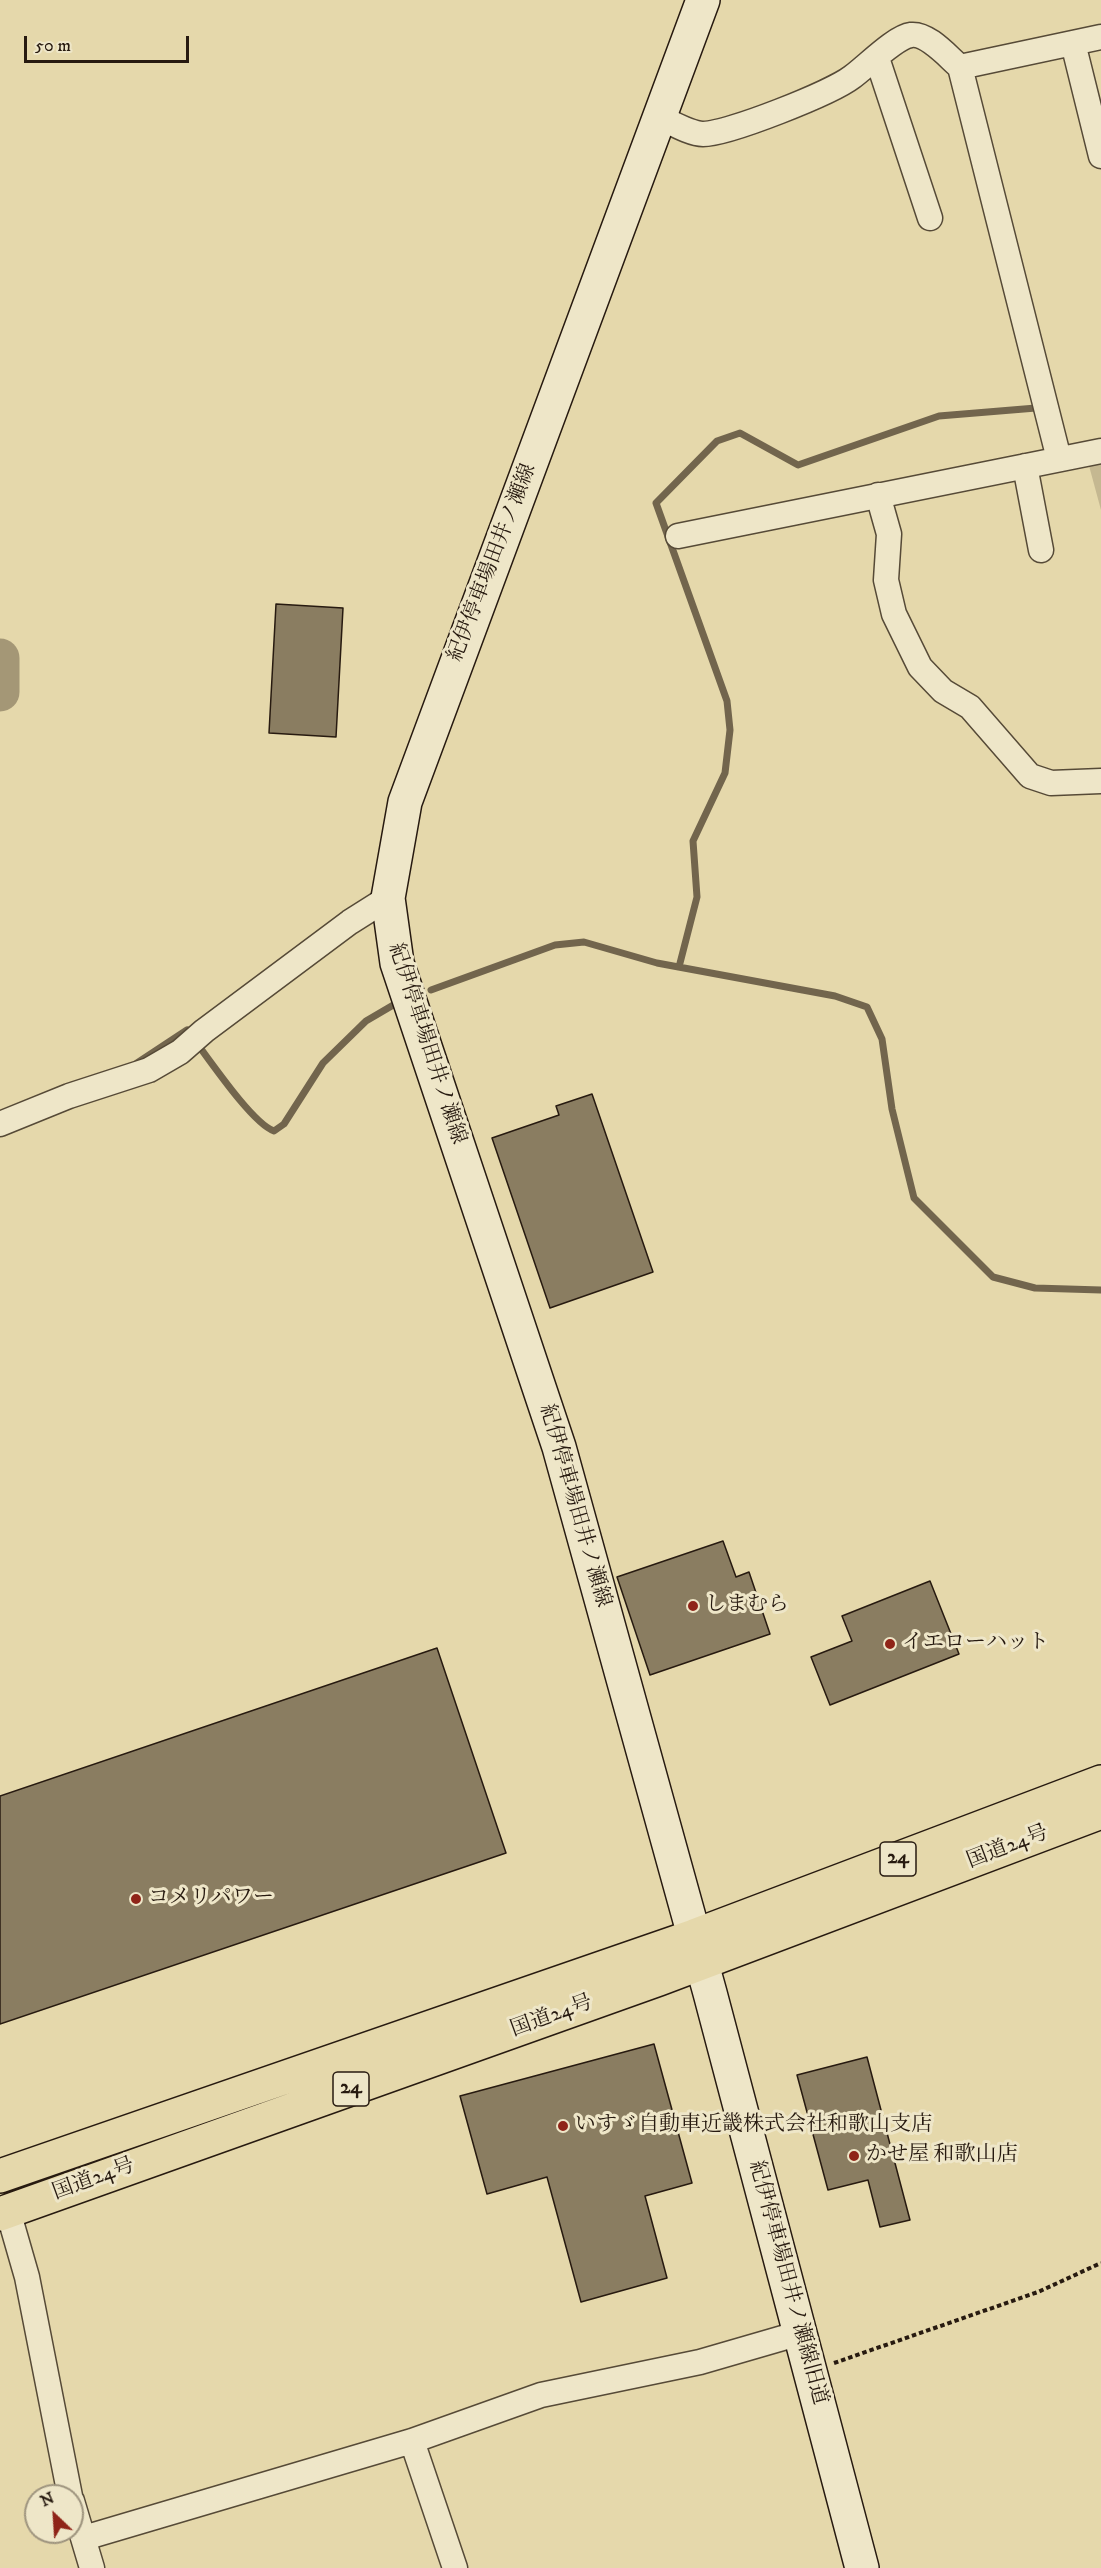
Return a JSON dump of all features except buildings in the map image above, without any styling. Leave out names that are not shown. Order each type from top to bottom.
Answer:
[{"type":"highway","name":"国道24号","points":[[4,2212],[698,1950],[1101,1782]]},
{"type":"highway","name":"国道24号","points":[[0,2176],[698,1950],[1101,1812]]},
{"type":"main road","name":"紀伊停車場田井ノ瀬線","points":[[698,1950],[559,1447],[397,963],[390,931],[388,898],[405,802],[703,0]]},
{"type":"main road","name":"紀伊停車場田井ノ瀬線旧道","points":[[698,1950],[862,2568]]},
{"type":"street","points":[[661,118],[702,134],[726,129],[813,98],[850,79],[897,42],[911,35],[926,39],[960,67],[1059,459]]},
{"type":"street","points":[[960,67],[1101,37]]},
{"type":"street","points":[[1073,43],[1101,156]]},
{"type":"street","points":[[877,58],[930,218]]},
{"type":"street","points":[[678,536],[1101,451]]},
{"type":"street","points":[[1025,466],[1041,550]]},
{"type":"street","points":[[878,495],[889,534],[886,580],[894,614],[920,667],[943,691],[970,707],[1030,776],[1051,783],[1101,780]]},
{"type":"street","points":[[0,1124],[69,1096],[149,1070],[180,1052],[204,1031],[350,922],[388,898]]},
{"type":"street","points":[[4,2212],[27,2277],[68,2484]]},
{"type":"street","points":[[92,2568],[84,2538],[412,2441],[541,2395],[700,2362],[800,2333]]},
{"type":"street","points":[[412,2441],[455,2568]]},
{"type":"path","points":[[812,2373],[847,2356],[1038,2292],[1101,2263]]},
{"type":"shaded area","points":[[1101,460],[1101,510],[1088,462]]},
{"type":"waterway","points":[[679,967],[697,897],[693,841],[725,773],[730,730],[727,701],[656,503],[717,441],[740,433],[798,465],[939,416],[1036,408]]},
{"type":"waterway","points":[[0,658],[0,692]]},
{"type":"waterway","points":[[431,990],[555,945],[584,942],[657,963],[835,996],[867,1007],[882,1039],[892,1109],[914,1198],[993,1277],[1035,1288],[1101,1290]]},
{"type":"waterway","points":[[137,1063],[187,1030],[241,1102],[264,1125],[274,1131],[284,1124],[323,1063],[366,1021],[395,1004]]},
{"type":"place","name":"しまむら","points":[[693,1606]]},
{"type":"place","name":"イエローハット","points":[[890,1644]]},
{"type":"place","name":"コメリパワー","points":[[136,1899]]},
{"type":"place","name":"いすゞ自動車近畿株式会社和歌山支店","points":[[563,2126]]},
{"type":"place","name":"かせ屋 和歌山店","points":[[854,2156]]}]
